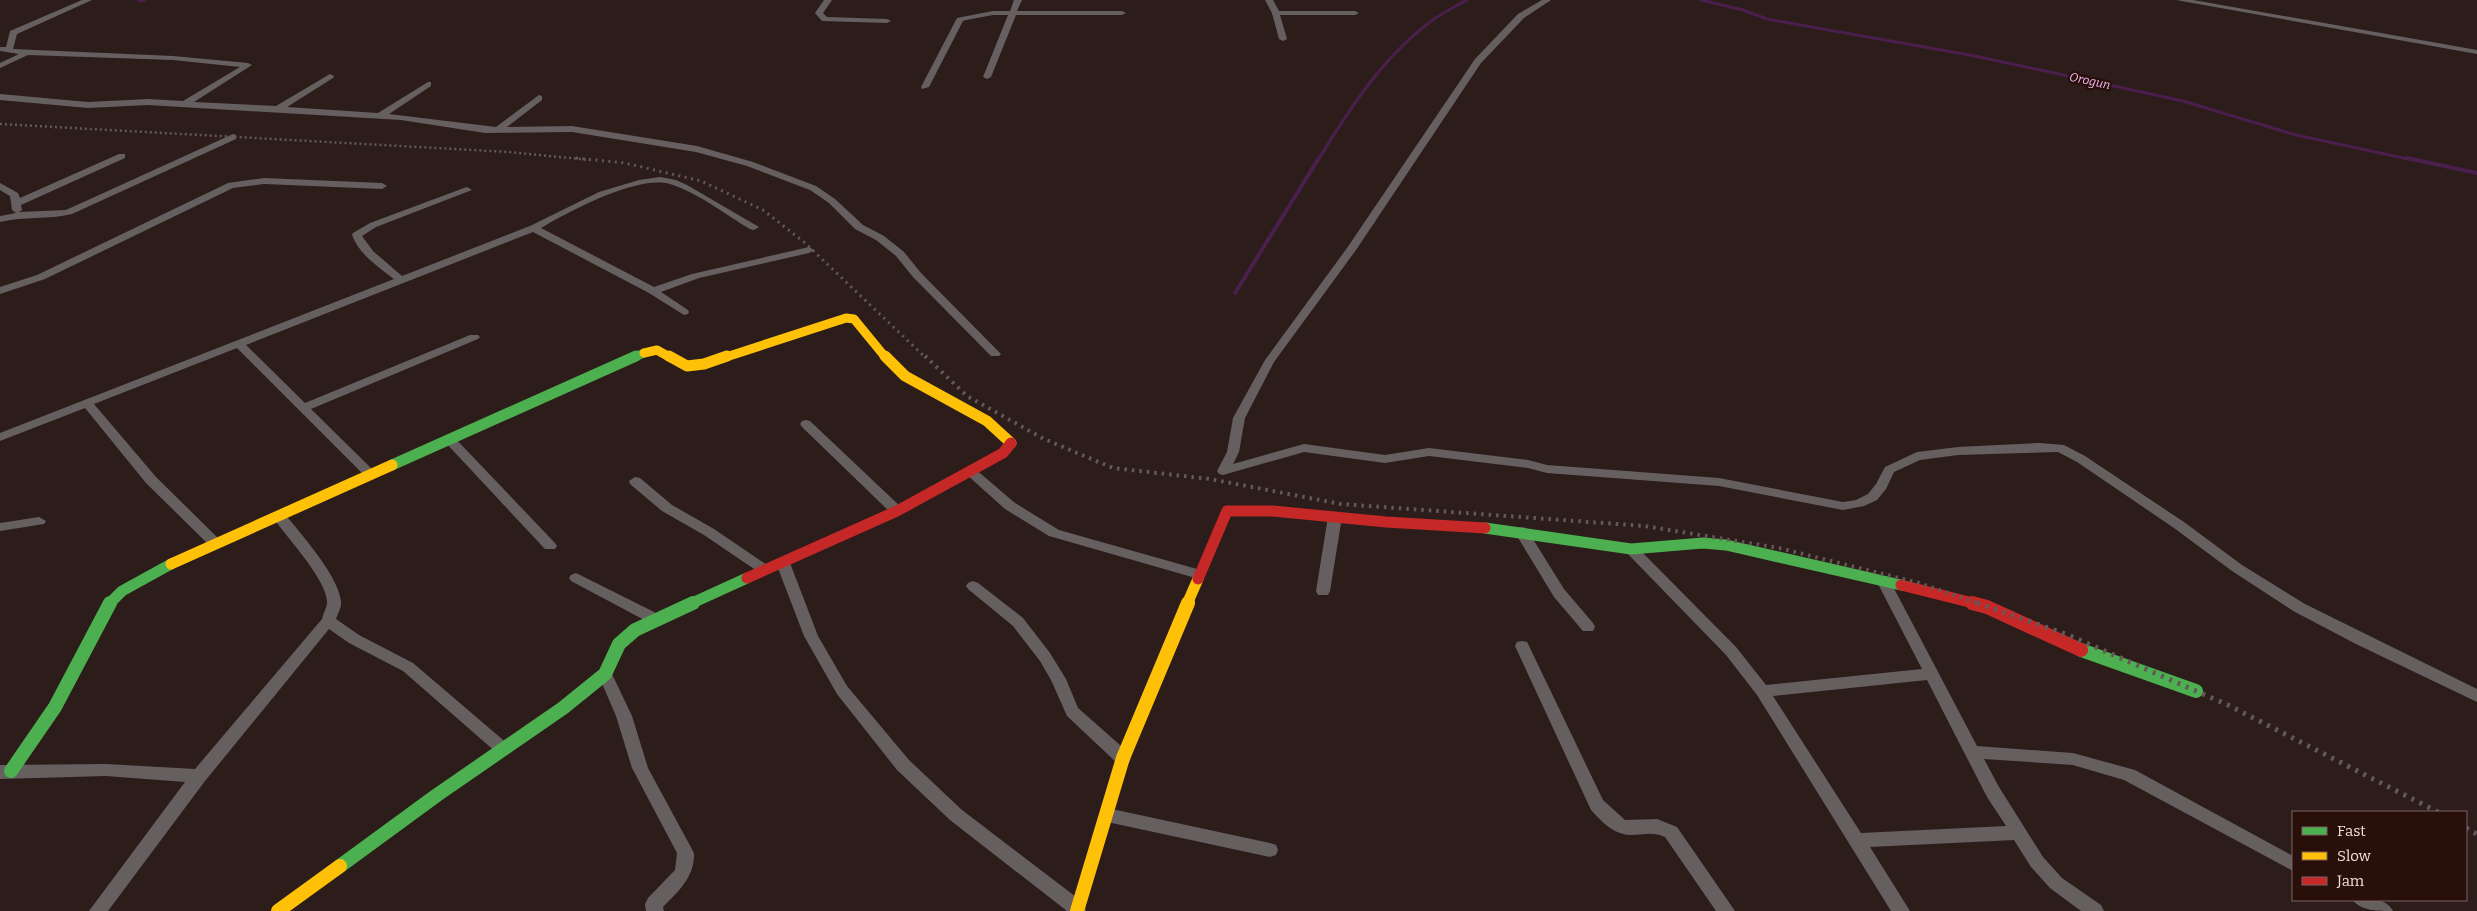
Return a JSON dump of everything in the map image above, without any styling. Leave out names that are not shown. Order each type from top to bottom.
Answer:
[{"type":"street","points":[[88,0],[13,33],[4,50],[28,53],[173,58],[248,65],[185,104]]},
{"type":"street","points":[[828,0],[819,13],[825,19],[887,21]]},
{"type":"street","points":[[986,77],[1018,0]]},
{"type":"street","points":[[1269,0],[1276,14],[1283,39]]},
{"type":"street","points":[[1547,0],[1521,16],[1478,61],[1351,250],[1270,362],[1238,418],[1233,452],[1223,471],[1304,448],[1385,459],[1429,452],[1528,464],[1547,469],[1719,482],[1843,506],[1860,505],[1883,487],[1888,470],[1917,456],[1958,451],[2038,447],[2060,448],[2082,459],[2179,525],[2237,568],[2300,608],[2477,696]]},
{"type":"street","points":[[2180,0],[2477,52]]},
{"type":"street","points":[[925,87],[960,20],[978,14],[1013,12],[1122,13]]},
{"type":"street","points":[[1276,14],[1355,13]]},
{"type":"street","points":[[0,66],[28,53]]},
{"type":"street","points":[[278,109],[330,76]]},
{"type":"street","points":[[379,116],[428,84]]},
{"type":"street","points":[[0,97],[88,105],[148,102],[278,109],[379,116],[452,124],[485,130],[572,129],[697,149],[750,164],[813,188],[860,227],[880,238],[900,254],[917,275],[995,354]]},
{"type":"street","points":[[498,130],[539,98]]},
{"type":"street","points":[[0,219],[14,214],[35,216],[58,215],[69,212],[233,137]]},
{"type":"street","points":[[18,203],[122,156]]},
{"type":"street","points":[[1,435],[402,281],[534,228],[588,200],[613,191],[660,180],[673,182],[754,227]]},
{"type":"street","points":[[0,290],[41,277],[231,184],[264,181],[382,186]]},
{"type":"street","points":[[0,186],[15,195],[18,208],[14,214]]},
{"type":"street","points":[[402,281],[370,254],[359,243],[357,236],[373,225],[467,190]]},
{"type":"street","points":[[534,228],[653,291],[684,312]]},
{"type":"street","points":[[653,291],[696,276],[809,250]]},
{"type":"street","points":[[6,771],[55,707],[108,605],[122,591],[143,578],[215,542],[279,516],[642,352],[657,350],[687,366],[704,364],[846,318],[857,321],[892,366],[920,387],[952,398],[1003,431],[1012,442],[1003,453],[897,511],[655,619],[635,630],[619,644],[605,674],[563,708],[278,911]]},
{"type":"street","points":[[303,408],[474,337]]},
{"type":"street","points":[[239,344],[370,474]]},
{"type":"street","points":[[87,403],[151,480],[215,542]]},
{"type":"street","points":[[806,424],[897,511]]},
{"type":"street","points":[[450,439],[550,546]]},
{"type":"street","points":[[970,471],[1010,506],[1054,533],[1199,574]]},
{"type":"street","points":[[635,482],[667,508],[709,532],[765,570]]},
{"type":"street","points":[[783,563],[811,636],[842,690],[903,765],[956,815],[1077,910],[1107,815],[1122,758],[1227,511],[1273,511],[1521,531],[1631,549],[1703,543],[1726,545],[1883,580],[1987,607],[2064,644],[2169,683],[2196,691]]},
{"type":"street","points":[[98,911],[199,776],[328,620],[333,607],[333,596],[322,574],[279,516]]},
{"type":"street","points":[[1323,591],[1335,517]]},
{"type":"street","points":[[0,527],[39,521]]},
{"type":"street","points":[[1521,531],[1559,593],[1588,628]]},
{"type":"street","points":[[1631,549],[1731,650],[1762,691],[1900,911]]},
{"type":"street","points":[[576,578],[655,619]]},
{"type":"street","points":[[1883,580],[1993,792],[2037,862],[2056,883],[2095,911]]},
{"type":"street","points":[[973,586],[1018,622],[1045,657],[1072,712],[1122,758]]},
{"type":"street","points":[[328,620],[354,639],[408,667],[503,749]]},
{"type":"street","points":[[1522,646],[1597,805],[1616,824],[1623,827],[1662,825],[1671,832],[1726,911]]},
{"type":"street","points":[[605,674],[624,716],[640,768],[685,853],[687,862],[684,873],[654,904],[655,911]]},
{"type":"street","points":[[1762,691],[1931,674]]},
{"type":"street","points":[[1973,752],[2007,752],[2073,759],[2106,767],[2128,776],[2292,863]]},
{"type":"street","points":[[6,771],[106,770],[199,776]]},
{"type":"street","points":[[1107,815],[1270,850]]},
{"type":"street","points":[[1856,840],[2019,832]]},
{"type":"street","points":[[2364,901],[2384,911]]},
{"type":"waterway","points":[[139,1],[145,0]]},
{"type":"waterway","points":[[1318,160],[1369,84],[1399,49],[1434,19],[1467,0]]},
{"type":"waterway","name":"Orogun","points":[[1701,0],[1743,10],[1767,19],[1975,56],[2183,101],[2296,135],[2413,160]]},
{"type":"waterway","points":[[1235,293],[1319,158]]},
{"type":"waterway","name":"Orogun","points":[[2407,158],[2477,173]]},
{"type":"railway","points":[[0,124],[509,152],[590,160]]},
{"type":"railway","points":[[576,158],[625,163],[701,181],[763,210],[804,242],[926,358]]},
{"type":"railway","points":[[925,356],[967,396],[1044,439],[1113,468],[1210,479],[1341,504],[1645,526],[1779,548],[1919,583],[1980,604]]},
{"type":"railway","points":[[1977,603],[2068,635],[2228,705],[2436,811]]},
{"type":"railway","points":[[2467,829],[2477,834]]},
{"type":"traffic: fast","points":[[392,465],[644,353]]},
{"type":"traffic: fast","points":[[1485,528],[1631,549],[1703,543],[1726,545],[1901,585]]},
{"type":"traffic: fast","points":[[11,771],[55,707],[108,605],[122,591],[171,564]]},
{"type":"traffic: fast","points":[[340,866],[437,795],[563,708],[605,674],[619,644],[635,630],[747,578]]},
{"type":"traffic: fast","points":[[2081,650],[2196,691]]},
{"type":"traffic: slow","points":[[644,353],[657,350],[687,366],[704,364],[846,318],[854,319],[897,370],[919,385],[987,421],[1011,443]]},
{"type":"traffic: slow","points":[[171,564],[392,465]]},
{"type":"traffic: slow","points":[[1077,911],[1123,758],[1198,579]]},
{"type":"traffic: slow","points":[[278,911],[340,866]]},
{"type":"traffic: jam","points":[[747,578],[897,511],[1003,453],[1011,443]]},
{"type":"traffic: jam","points":[[1198,579],[1227,511],[1273,511],[1386,522],[1485,528]]},
{"type":"traffic: jam","points":[[1901,585],[1987,607],[2081,650]]}]
